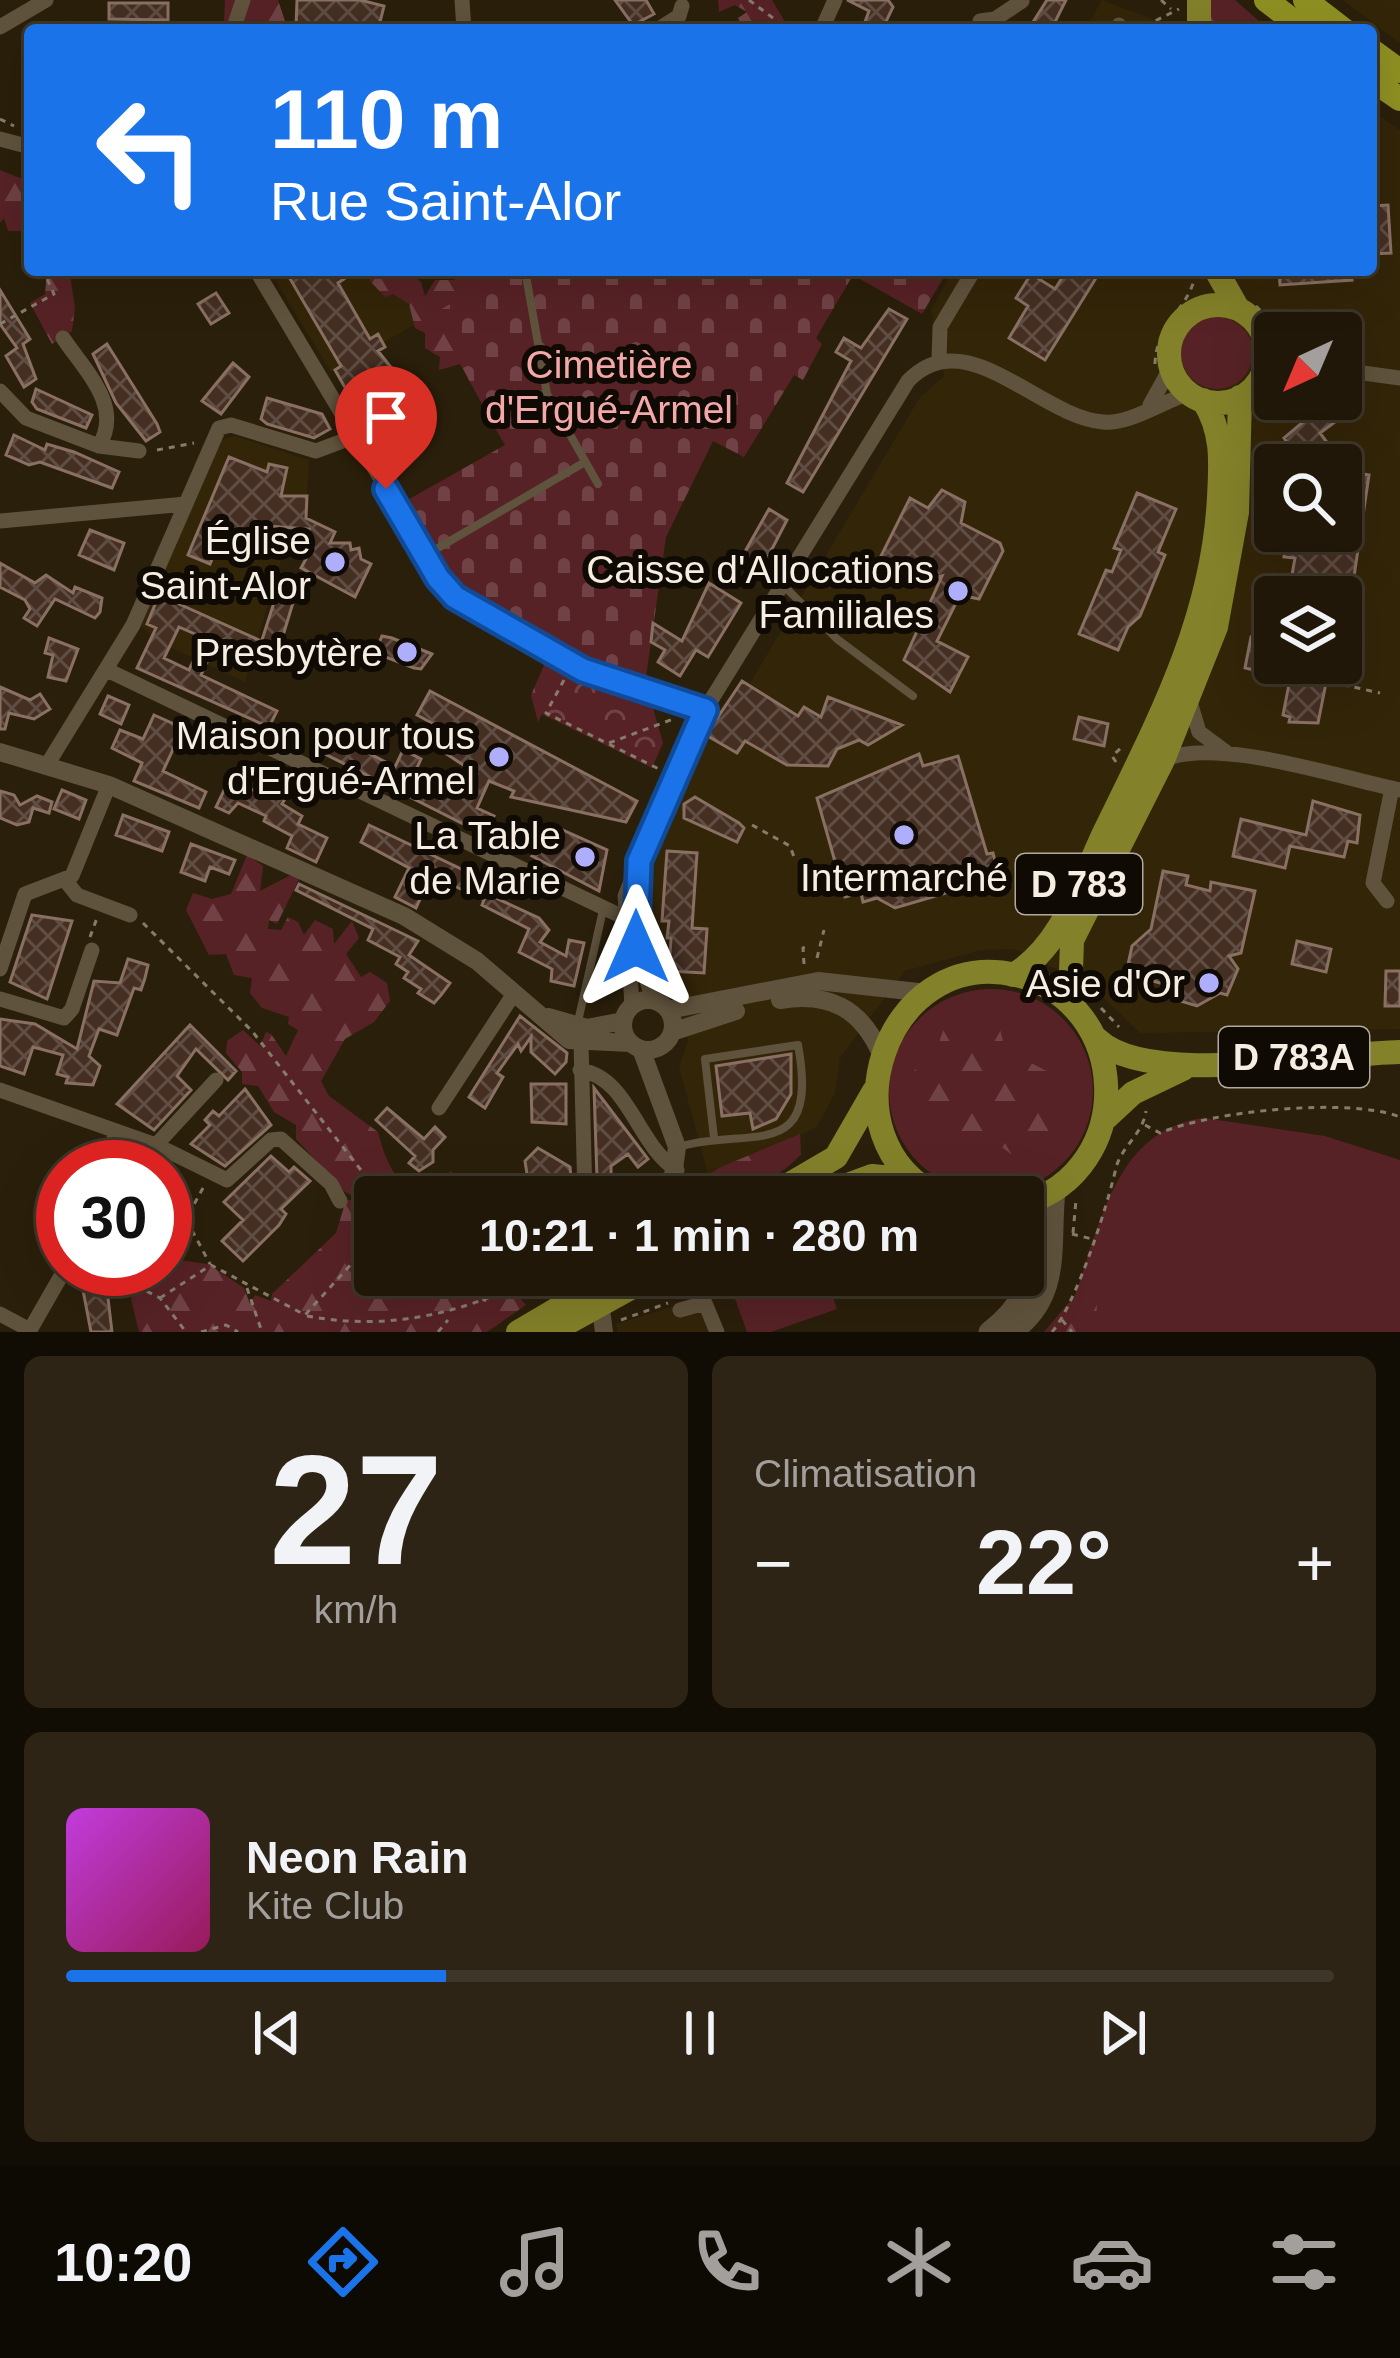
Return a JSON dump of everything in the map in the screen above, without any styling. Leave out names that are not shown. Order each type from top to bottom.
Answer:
[{"type":"highway","points":[[1267,0],[1297,24]]},
{"type":"highway","points":[[1305,0],[1336,24]]},
{"type":"main road","points":[[1211,276],[1195,310],[1173,334],[1163,371],[1196,397],[1240,397],[1254,386]]},
{"type":"main road","points":[[1218,276],[1254,326]]},
{"type":"main road","points":[[1195,310],[1209,305],[1238,309]]},
{"type":"main road","name":"D 783","points":[[1013,975],[1050,941],[1170,698],[1197,629],[1210,580],[1221,464],[1217,427],[1196,397]]},
{"type":"main road","name":"D 783","points":[[1070,1003],[1067,964],[1072,940],[1163,760],[1210,648],[1228,569],[1238,493],[1240,397]]},
{"type":"main road","points":[[910,1176],[883,1140],[875,1089],[881,1054],[903,1014],[927,994],[967,975],[1013,975],[1070,1003],[1096,1039],[1108,1078],[1106,1118],[1084,1163],[1044,1195]]},
{"type":"main road","name":"D 783A","points":[[1096,1039],[1131,1060],[1188,1067],[1400,1052]]},
{"type":"main road","name":"D 783A","points":[[1106,1118],[1133,1093],[1188,1067]]},
{"type":"main road","points":[[803,1176],[836,1156],[875,1089]]},
{"type":"main road","points":[[1012,1332],[1033,1316],[1048,1291],[1055,1190]]},
{"type":"main road","points":[[518,1332],[579,1296]]},
{"type":"main road","points":[[551,1332],[617,1296]]},
{"type":"main road","points":[[988,1332],[1021,1296]]},
{"type":"street","points":[[0,27],[46,0]]},
{"type":"street","points":[[979,19],[995,19],[1022,1]]},
{"type":"street","points":[[663,24],[684,2]]},
{"type":"street","points":[[260,276],[449,592],[573,665],[705,710]]},
{"type":"street","points":[[939,360],[940,327],[970,276]]},
{"type":"street","points":[[63,338],[110,416],[99,446]]},
{"type":"street","points":[[670,1176],[677,1170],[677,1148],[636,1046],[628,1012],[629,915],[638,868],[692,731],[902,389],[918,370],[939,360],[981,366],[1090,421],[1122,421],[1150,405],[1196,397]]},
{"type":"street","points":[[1150,405],[1163,371]]},
{"type":"street","points":[[1362,373],[1400,378]]},
{"type":"street","points":[[0,391],[26,418],[99,446],[139,452]]},
{"type":"street","points":[[49,760],[145,602],[219,428],[231,425],[316,451],[356,436]]},
{"type":"street","points":[[0,521],[186,504]]},
{"type":"street","points":[[107,670],[603,910],[629,915]]},
{"type":"street","points":[[655,695],[676,710],[692,731]]},
{"type":"street","points":[[1190,702],[1199,732],[1234,756]]},
{"type":"street","points":[[0,739],[404,916],[515,992],[560,1033],[636,1046],[770,1002],[815,997],[853,1012],[881,1054]]},
{"type":"street","points":[[0,752],[49,760]]},
{"type":"street","points":[[1163,760],[1184,753],[1234,756],[1396,789],[1373,883],[1387,901]]},
{"type":"street","points":[[0,969],[26,893],[65,880],[79,864],[103,782]]},
{"type":"street","points":[[65,880],[77,895],[130,915]]},
{"type":"street","points":[[629,915],[667,1039],[670,1124]]},
{"type":"street","points":[[0,1000],[64,1018],[92,950]]},
{"type":"street","points":[[579,1035],[628,1012],[818,981],[927,994]]},
{"type":"street","points":[[439,1108],[515,992]]},
{"type":"street","points":[[579,1035],[584,1176]]},
{"type":"street","points":[[580,1070],[601,1076],[653,1153],[677,1170]]},
{"type":"street","points":[[161,1140],[216,1080]]},
{"type":"street","points":[[0,1090],[139,1140]]},
{"type":"street","points":[[113,1132],[118,1140]]},
{"type":"street","points":[[192,1163],[230,1180],[277,1138],[294,1147],[340,1199]]},
{"type":"street","points":[[0,1314],[30,1331],[50,1296]]},
{"type":"street","points":[[601,1296],[607,1326]]},
{"type":"street","points":[[686,1308],[708,1305],[717,1332]]},
{"type":"lane","points":[[526,276],[547,394],[598,484]]},
{"type":"lane","points":[[438,548],[585,462]]},
{"type":"lane","points":[[784,586],[809,605],[837,639],[913,696]]},
{"type":"lane","points":[[579,1035],[603,910]]},
{"type":"lane","points":[[677,1148],[714,1138],[754,1142],[788,1124],[803,1091],[799,1046],[705,1059],[714,1138]]},
{"type":"path","points":[[749,0],[781,24]]},
{"type":"path","points":[[1161,0],[1172,10],[1194,13]]},
{"type":"path","points":[[1148,24],[1172,10]]},
{"type":"path","points":[[0,323],[50,300],[55,290],[47,276]]},
{"type":"path","points":[[1163,371],[1161,330],[1186,302],[1194,276]]},
{"type":"path","points":[[139,452],[213,439]]},
{"type":"path","points":[[567,673],[546,713],[659,769]]},
{"type":"path","points":[[1340,684],[1380,693]]},
{"type":"path","points":[[608,743],[676,718]]},
{"type":"path","points":[[1117,770],[1112,756],[1130,739]]},
{"type":"path","points":[[752,825],[790,846],[794,857]]},
{"type":"path","points":[[92,950],[88,943],[102,904]]},
{"type":"path","points":[[130,915],[135,913],[242,1019],[365,1176]]},
{"type":"path","points":[[817,958],[824,930]]},
{"type":"path","points":[[805,964],[802,948],[809,946]]},
{"type":"path","points":[[1052,1332],[1061,1320],[1117,1178],[1116,1168],[1145,1125],[1147,1099]]},
{"type":"path","points":[[1145,1125],[1160,1132],[1204,1118],[1344,1107],[1370,1107],[1400,1117]]},
{"type":"path","points":[[212,1173],[186,1220],[211,1265],[305,1316],[346,1328],[378,1330],[451,1316],[502,1296]]},
{"type":"path","points":[[340,1199],[354,1199]]},
{"type":"path","points":[[305,1316],[354,1261]]},
{"type":"path","points":[[160,1298],[211,1265]]},
{"type":"path","points":[[247,1287],[262,1332]]},
{"type":"path","points":[[156,1296],[185,1332]]},
{"type":"path","points":[[476,1296],[488,1303]]},
{"type":"path","points":[[607,1326],[678,1299],[686,1308]]},
{"type":"path","points":[[438,1332],[451,1316]]},
{"type":"path","points":[[1061,1320],[1072,1332]]},
{"type":"path","points":[[201,1332],[226,1325],[238,1332]]},
{"type":"shaded area","points":[[1102,0],[1158,21],[1182,24],[1088,24]]},
{"type":"shaded area","points":[[1343,0],[1400,0],[1400,43]]},
{"type":"shaded area","points":[[1377,114],[1400,131],[1400,1029],[1140,1033],[1090,985],[1014,949],[981,950],[905,971],[840,1058],[835,1093],[817,1127],[708,1176],[679,1067],[688,1041],[671,984],[646,937],[649,878],[709,728],[722,706],[749,685],[920,397],[944,376],[931,310],[950,276],[1377,276]]},
{"type":"shaded area","points":[[273,276],[410,276],[432,315],[331,372]]},
{"type":"shaded area","points":[[235,436],[309,460],[306,513],[291,527],[245,682],[165,645],[140,626],[222,440]]},
{"type":"shaded area","points":[[678,1305],[704,1307],[712,1332],[617,1332],[616,1324]]},
{"type":"green space","points":[[225,0],[278,0],[286,24],[256,22],[224,24]]},
{"type":"green space","points":[[718,0],[772,0],[786,24],[741,24],[738,18],[747,12],[735,5],[719,12]]},
{"type":"green space","points":[[1210,0],[1235,0],[1262,24],[1211,24]]},
{"type":"green space","points":[[0,170],[24,180],[24,231],[8,231],[4,218],[0,223]]},
{"type":"green space","points":[[46,276],[70,276],[75,307],[72,331],[52,344],[30,303],[45,294]]},
{"type":"green space","points":[[370,276],[413,276],[421,282],[425,296],[435,280],[455,280],[456,276],[615,276],[502,440],[460,364],[439,370],[440,357],[425,348],[425,333],[415,328],[409,304],[393,294],[385,297]]},
{"type":"green space","name":"Cimetière d'Ergué-Armel","points":[[499,276],[852,276],[816,338],[822,344],[803,380],[794,375],[744,457],[713,441],[666,537],[645,684],[585,663],[464,593],[404,502],[505,445],[433,314]]},
{"type":"green space","name":"Cimetière d'Ergué-Armel","points":[[855,276],[944,276],[922,314]]},
{"type":"green space","points":[[1217,317],[1242,328],[1253,353],[1242,378],[1217,389],[1192,378],[1181,353],[1192,328]]},
{"type":"green space","points":[[545,663],[653,708],[663,743],[652,768],[542,714],[538,722],[531,695]]},
{"type":"green space","points":[[247,855],[263,866],[260,891],[291,875],[299,879],[277,924],[269,920],[268,929],[281,930],[288,917],[298,922],[304,935],[315,920],[333,929],[334,944],[352,921],[359,938],[346,954],[361,977],[370,972],[387,983],[390,1001],[374,1022],[345,1039],[321,1081],[329,1096],[378,1132],[397,1176],[354,1176],[354,1196],[345,1192],[296,1139],[296,1125],[274,1112],[258,1086],[242,1084],[242,1072],[226,1053],[227,1041],[243,1030],[260,1046],[266,1032],[286,1056],[298,1030],[288,1024],[289,1017],[262,1008],[250,993],[252,978],[234,975],[226,954],[209,955],[186,910],[193,893],[212,899],[231,894]]},
{"type":"green space","points":[[971,991],[1011,991],[1048,1006],[1076,1034],[1091,1071],[1093,1091],[1086,1130],[1063,1163],[1044,1178],[934,1176],[906,1148],[891,1111],[891,1071],[906,1034],[934,1006]]},
{"type":"green space","points":[[987,1010],[996,1014],[1003,1041],[1014,1054],[1052,1074],[1061,1101],[1063,1140],[1030,1160],[1015,1157],[984,1134],[970,1139],[960,1131],[926,1129],[909,1107],[905,1080],[937,1048],[944,1028]]},
{"type":"green space","points":[[1204,1118],[1325,1136],[1400,1160],[1400,1332],[1059,1332],[1123,1172],[1143,1147],[1170,1128]]},
{"type":"green space","points":[[800,1134],[801,1154],[774,1176],[707,1176]]},
{"type":"green space","points":[[346,1200],[354,1200],[354,1296],[518,1296],[526,1305],[487,1332],[139,1332],[133,1296],[192,1296],[192,1262],[208,1264],[244,1288],[250,1304],[255,1295],[271,1301],[272,1294],[336,1233]]},
{"type":"green space","points":[[1092,1293],[1097,1302],[1096,1330],[1105,1332],[1044,1332],[1071,1300]]},
{"type":"green space","points":[[734,1296],[832,1296],[837,1309],[771,1332],[747,1332]]},
{"type":"building","points":[[297,0],[360,0],[384,6],[380,24],[296,24]]},
{"type":"building","points":[[615,0],[646,0],[654,14],[632,24]]},
{"type":"building","points":[[847,0],[888,0],[893,7],[885,24],[864,24],[869,11]]},
{"type":"building","points":[[1047,0],[1066,0],[1054,24],[1032,24]]},
{"type":"building","points":[[109,3],[168,3],[168,20],[109,19]]},
{"type":"building","points":[[1388,205],[1391,253],[1377,254],[1377,206]]},
{"type":"building","points":[[288,276],[342,276],[338,283],[370,339],[378,334],[385,347],[378,351],[401,380],[395,384],[402,396],[363,419],[335,370],[341,366]]},
{"type":"building","points":[[1030,276],[1055,289],[1063,276],[1097,276],[1045,360],[1009,338],[1028,306],[1016,298]]},
{"type":"building","points":[[1279,276],[1352,276],[1352,280],[1280,285]]},
{"type":"building","points":[[0,290],[30,339],[23,344],[36,379],[24,387],[6,356],[17,348],[0,324]]},
{"type":"building","points":[[216,293],[229,313],[211,324],[198,304]]},
{"type":"building","points":[[889,309],[907,319],[803,492],[787,483],[851,361],[836,352],[844,338],[861,348]]},
{"type":"building","points":[[107,344],[157,424],[160,432],[146,441],[116,403],[93,354]]},
{"type":"building","points":[[233,363],[249,377],[221,414],[202,401]]},
{"type":"building","points":[[36,389],[92,415],[86,428],[37,409],[32,402]]},
{"type":"building","points":[[267,398],[322,414],[330,429],[314,438],[267,424],[261,419]]},
{"type":"building","points":[[1305,420],[1335,422],[1320,433],[1328,444],[1288,444],[1284,438]]},
{"type":"building","points":[[14,435],[45,450],[47,444],[74,452],[119,472],[112,488],[6,455]]},
{"type":"building","points":[[229,457],[267,472],[269,464],[287,468],[281,496],[307,496],[306,518],[335,532],[330,543],[359,548],[361,559],[371,564],[355,597],[301,568],[306,559],[295,554],[309,529],[254,525],[252,533],[225,527],[210,564],[188,555]]},
{"type":"building","points":[[1362,474],[1369,475],[1362,522]]},
{"type":"building","name":"Caisse d'Allocations Familiales","points":[[942,490],[965,502],[961,523],[1000,543],[1003,551],[979,599],[960,595],[937,641],[968,657],[950,692],[904,660],[942,576],[919,583],[881,556],[910,498],[928,508]]},
{"type":"building","points":[[1137,493],[1176,509],[1158,552],[1165,555],[1140,616],[1128,627],[1118,650],[1079,634],[1106,570],[1112,572],[1121,550],[1114,548]]},
{"type":"building","points":[[769,509],[787,520],[758,576],[738,564]]},
{"type":"building","points":[[90,530],[124,543],[114,570],[79,555]]},
{"type":"building","points":[[1285,552],[1358,552],[1354,576],[1292,576],[1295,558],[1284,557]]},
{"type":"building","points":[[0,563],[35,583],[46,575],[73,593],[75,587],[102,598],[100,612],[95,618],[55,599],[37,626],[24,618],[30,609],[25,600],[0,587]]},
{"type":"building","points":[[709,583],[741,603],[708,657],[696,650],[680,676],[658,662],[665,650],[651,642],[653,623],[682,641]]},
{"type":"building","points":[[279,587],[296,593],[278,652],[260,646]]},
{"type":"building","points":[[159,595],[259,640],[254,653],[224,640],[218,654],[212,651],[201,675],[277,711],[269,727],[137,668],[156,628],[147,624]],"holes":[[[179,627],[204,638],[189,670],[164,658]]]},
{"type":"building","name":"Presbytère","points":[[382,636],[432,654],[421,669],[414,668],[375,653]]},
{"type":"building","points":[[1251,637],[1254,638],[1254,670],[1245,668]]},
{"type":"building","points":[[49,638],[78,649],[66,681],[48,677],[53,655],[45,653]]},
{"type":"building","points":[[742,681],[798,716],[804,707],[821,717],[828,697],[902,725],[868,745],[859,740],[837,749],[828,766],[787,765],[745,741],[737,753],[706,735]]},
{"type":"building","points":[[1289,684],[1326,684],[1318,723],[1289,722],[1290,717],[1283,715]]},
{"type":"building","points":[[0,687],[30,700],[40,694],[50,709],[34,719],[9,713],[5,729],[0,729]]},
{"type":"building","name":"Maison pour tous d'Ergué-Armel","points":[[430,691],[637,801],[626,822],[511,797],[514,791],[489,781],[477,808],[494,816],[485,835],[325,754],[334,735],[395,767],[403,750],[421,759],[415,772],[466,797],[477,774],[442,751],[452,734],[417,715]]},
{"type":"building","points":[[108,696],[129,705],[121,724],[100,714]]},
{"type":"building","points":[[154,715],[183,728],[163,771],[206,792],[199,808],[134,781],[142,763],[112,748],[120,730],[143,739]]},
{"type":"building","points":[[1079,717],[1108,724],[1104,746],[1074,739]]},
{"type":"building","name":"Intermarché","points":[[919,754],[923,766],[958,756],[987,854],[993,853],[994,879],[895,908],[877,898],[863,902],[861,893],[845,897],[817,798]]},
{"type":"building","points":[[236,782],[270,798],[273,792],[286,797],[282,804],[302,816],[298,824],[327,838],[316,862],[287,848],[292,836],[264,821],[266,816],[238,803],[229,813],[216,807],[227,784],[233,787]]},
{"type":"building","points":[[62,790],[86,800],[79,819],[54,809]]},
{"type":"building","points":[[0,791],[14,795],[20,805],[37,796],[52,802],[49,813],[33,808],[29,822],[17,825],[0,818]]},
{"type":"building","points":[[695,797],[744,828],[737,842],[684,818],[684,804]]},
{"type":"building","points":[[1313,801],[1360,815],[1357,843],[1348,841],[1344,857],[1290,846],[1285,868],[1233,856],[1241,819],[1306,835]]},
{"type":"building","points":[[123,815],[169,832],[162,851],[116,835]]},
{"type":"building","points":[[369,825],[501,888],[496,898],[539,918],[549,930],[540,942],[566,956],[569,940],[584,943],[574,986],[551,981],[552,969],[519,952],[529,929],[482,905],[484,900],[431,875],[416,908],[395,897],[409,868],[361,842]]},
{"type":"building","points":[[554,826],[607,850],[599,891],[532,856]]},
{"type":"building","points":[[191,844],[235,860],[229,874],[210,867],[205,881],[181,872]]},
{"type":"building","points":[[667,851],[697,853],[692,928],[707,929],[704,973],[669,971],[669,921],[662,921]]},
{"type":"building","points":[[1163,871],[1188,876],[1186,885],[1210,891],[1211,882],[1255,891],[1241,953],[1229,956],[1238,969],[1227,995],[1220,993],[1197,1006],[1170,998],[1162,992],[1164,984],[1126,974],[1132,946],[1151,929]]},
{"type":"building","points":[[299,884],[418,941],[409,955],[450,983],[434,1003],[418,993],[421,989],[404,978],[408,972],[396,964],[400,957],[368,940],[373,929],[296,890]]},
{"type":"building","points":[[32,915],[72,921],[47,999],[10,982]]},
{"type":"building","points":[[1297,941],[1331,949],[1326,972],[1292,964]]},
{"type":"building","points":[[128,959],[148,965],[145,978],[141,990],[134,988],[117,1035],[99,1029],[89,1056],[100,1066],[93,1085],[66,1083],[68,1077],[57,1074],[63,1055],[33,1047],[24,1074],[0,1066],[0,1019],[35,1024],[77,1049],[94,981],[120,983]]},
{"type":"building","points":[[1386,971],[1400,971],[1400,1006],[1385,1006]]},
{"type":"building","points":[[520,1016],[567,1053],[566,1062],[555,1074],[531,1052],[531,1037],[521,1051],[518,1044],[497,1073],[503,1077],[485,1108],[469,1097]]},
{"type":"building","points":[[190,1025],[236,1071],[228,1080],[196,1049],[177,1076],[191,1090],[154,1130],[117,1104]]},
{"type":"building","points":[[791,1054],[791,1094],[776,1119],[753,1129],[750,1113],[722,1116],[716,1066]]},
{"type":"building","points":[[531,1084],[566,1084],[566,1124],[532,1122]]},
{"type":"building","points":[[594,1088],[648,1159],[638,1167],[628,1154],[611,1166],[611,1176],[597,1176]]},
{"type":"building","points":[[245,1089],[271,1125],[225,1166],[192,1145],[210,1125],[205,1120],[213,1111],[219,1116]]},
{"type":"building","points":[[387,1108],[424,1139],[435,1127],[445,1137],[433,1150],[433,1162],[419,1171],[409,1163],[415,1156],[376,1120]]},
{"type":"building","points":[[538,1148],[570,1167],[571,1176],[527,1176],[525,1161]]},
{"type":"building","points":[[271,1156],[289,1172],[294,1167],[310,1181],[281,1209],[286,1214],[279,1225],[243,1261],[222,1241],[243,1220],[224,1202]]},
{"type":"building","points":[[84,1296],[108,1296],[112,1332],[91,1332]]},
{"type":"place","name":"Église Saint-Alor","points":[[335,562]]},
{"type":"place","name":"Caisse d'Allocations Familiales","points":[[958,591]]},
{"type":"place","name":"Presbytère","points":[[407,652]]},
{"type":"place","name":"Maison pour tous d'Ergué-Armel","points":[[499,757]]},
{"type":"place","name":"Intermarché","points":[[904,835]]},
{"type":"place","name":"La Table de Marie","points":[[585,857]]},
{"type":"place","name":"Asie d'Or","points":[[1209,983]]},
{"type":"route","points":[[386,489],[438,578],[455,597],[583,670],[705,710],[639,861],[636,947]]}]
